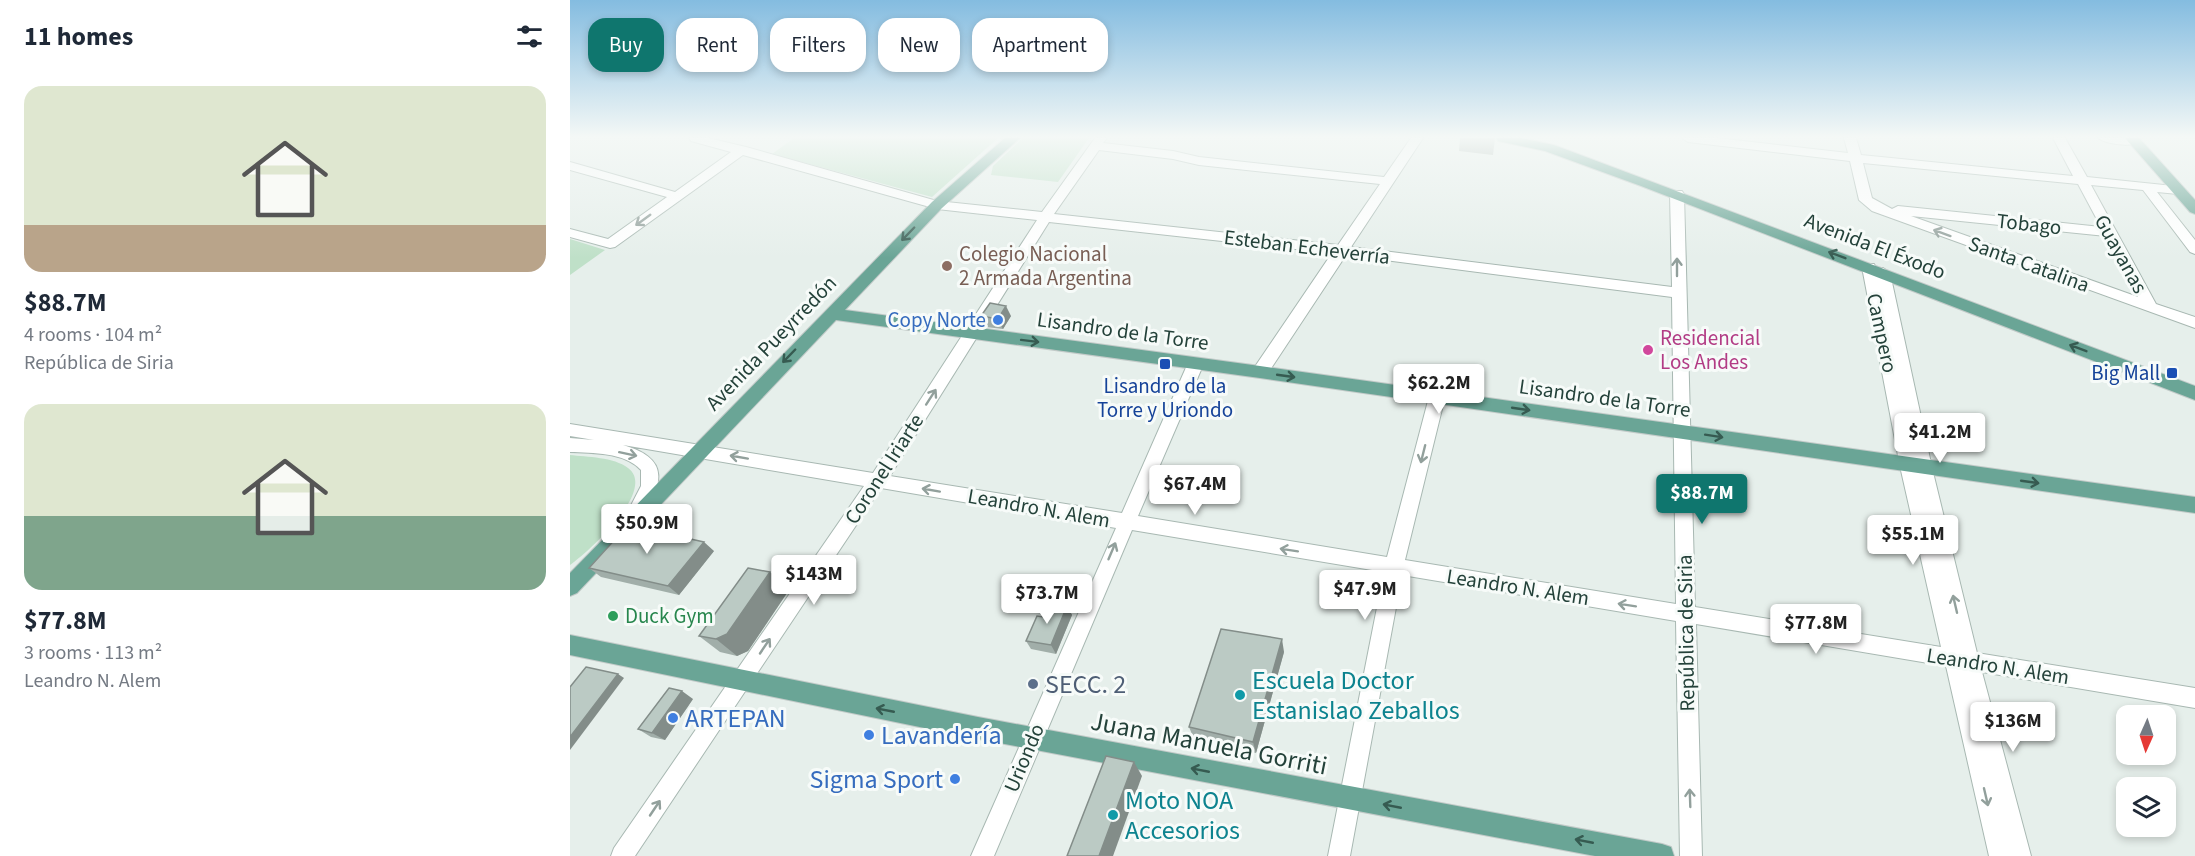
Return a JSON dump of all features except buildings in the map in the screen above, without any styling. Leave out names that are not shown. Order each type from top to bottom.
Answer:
[{"type":"main road","name":"Avenida Pueyrredón","points":[[570,587],[830,314],[937,205],[968,178]]},
{"type":"main road","name":"Avenida El Éxodo","points":[[1632,178],[1876,270],[2194,395]]},
{"type":"main road","points":[[2167,178],[2195,209]]},
{"type":"main road","name":"Lisandro de la Torre","points":[[830,314],[1196,363],[2195,505]]},
{"type":"main road","points":[[570,573],[602,553]]},
{"type":"main road","name":"Juana Manuela Gorriti","points":[[570,645],[741,682],[1032,739],[1662,856]]},
{"type":"street","points":[[612,178],[676,196]]},
{"type":"street","points":[[570,233],[610,244],[702,178]]},
{"type":"street","name":"Esteban Echeverría","points":[[841,178],[937,205],[1342,250],[1677,293]]},
{"type":"street","name":"Coronel Iriarte","points":[[622,856],[877,481],[1046,216],[1073,178]]},
{"type":"street","points":[[1358,178],[1387,181]]},
{"type":"street","points":[[1260,372],[1389,178]]},
{"type":"street","points":[[1862,178],[1871,204]]},
{"type":"street","points":[[2069,178],[2178,190]]},
{"type":"street","name":"Guayanas","points":[[2080,179],[2151,307]]},
{"type":"street","points":[[2146,186],[2195,249]]},
{"type":"street","name":"República de Siria","points":[[1677,194],[1677,293],[1683,432],[1685,614],[1692,856]]},
{"type":"street","name":"Tobago","points":[[1871,204],[2109,232]]},
{"type":"street","name":"Santa Catalina","points":[[1871,204],[2195,323]]},
{"type":"street","name":"Campero","points":[[1876,270],[1916,467],[1961,660],[2000,856]]},
{"type":"street","name":"Uriondo","points":[[982,856],[1124,522],[1196,363]]},
{"type":"street","points":[[1338,856],[1394,567],[1437,397]]},
{"type":"street","name":"Leandro N. Alem","points":[[570,430],[2195,698]]},
{"type":"street","points":[[570,445],[636,454],[648,464],[652,474],[649,488],[631,522]]},
{"type":"street","name":"Campero","points":[[1961,660],[2020,856]]},
{"type":"green space","points":[[861,178],[953,178],[932,197]]},
{"type":"green space","points":[[1019,178],[1061,178],[1058,182]]},
{"type":"green space","points":[[570,239],[605,250],[570,275]]},
{"type":"green space","points":[[570,455],[600,458],[622,464],[635,478],[634,491],[617,520],[604,535],[570,565]]},
{"type":"place","name":"Colegio Nacional 2 Armada Argentina","points":[[947,266]]},
{"type":"place","name":"Copy Norte","points":[[998,320]]},
{"type":"place","name":"Residencial Los Andes","points":[[1648,350]]},
{"type":"place","name":"Lisandro de la Torre y Uriondo","points":[[1165,364]]},
{"type":"place","name":"Big Mall","points":[[2172,373]]},
{"type":"place","name":"Duck Gym","points":[[613,616]]},
{"type":"place","name":"SECC. 2","points":[[1033,684]]},
{"type":"place","name":"Escuela Doctor Estanislao Zeballos","points":[[1240,695]]},
{"type":"place","name":"ARTEPAN","points":[[673,718]]},
{"type":"place","name":"Lavandería","points":[[869,735]]},
{"type":"place","name":"Sigma Sport","points":[[955,779]]},
{"type":"place","name":"Moto NOA Accesorios","points":[[1113,815]]}]
